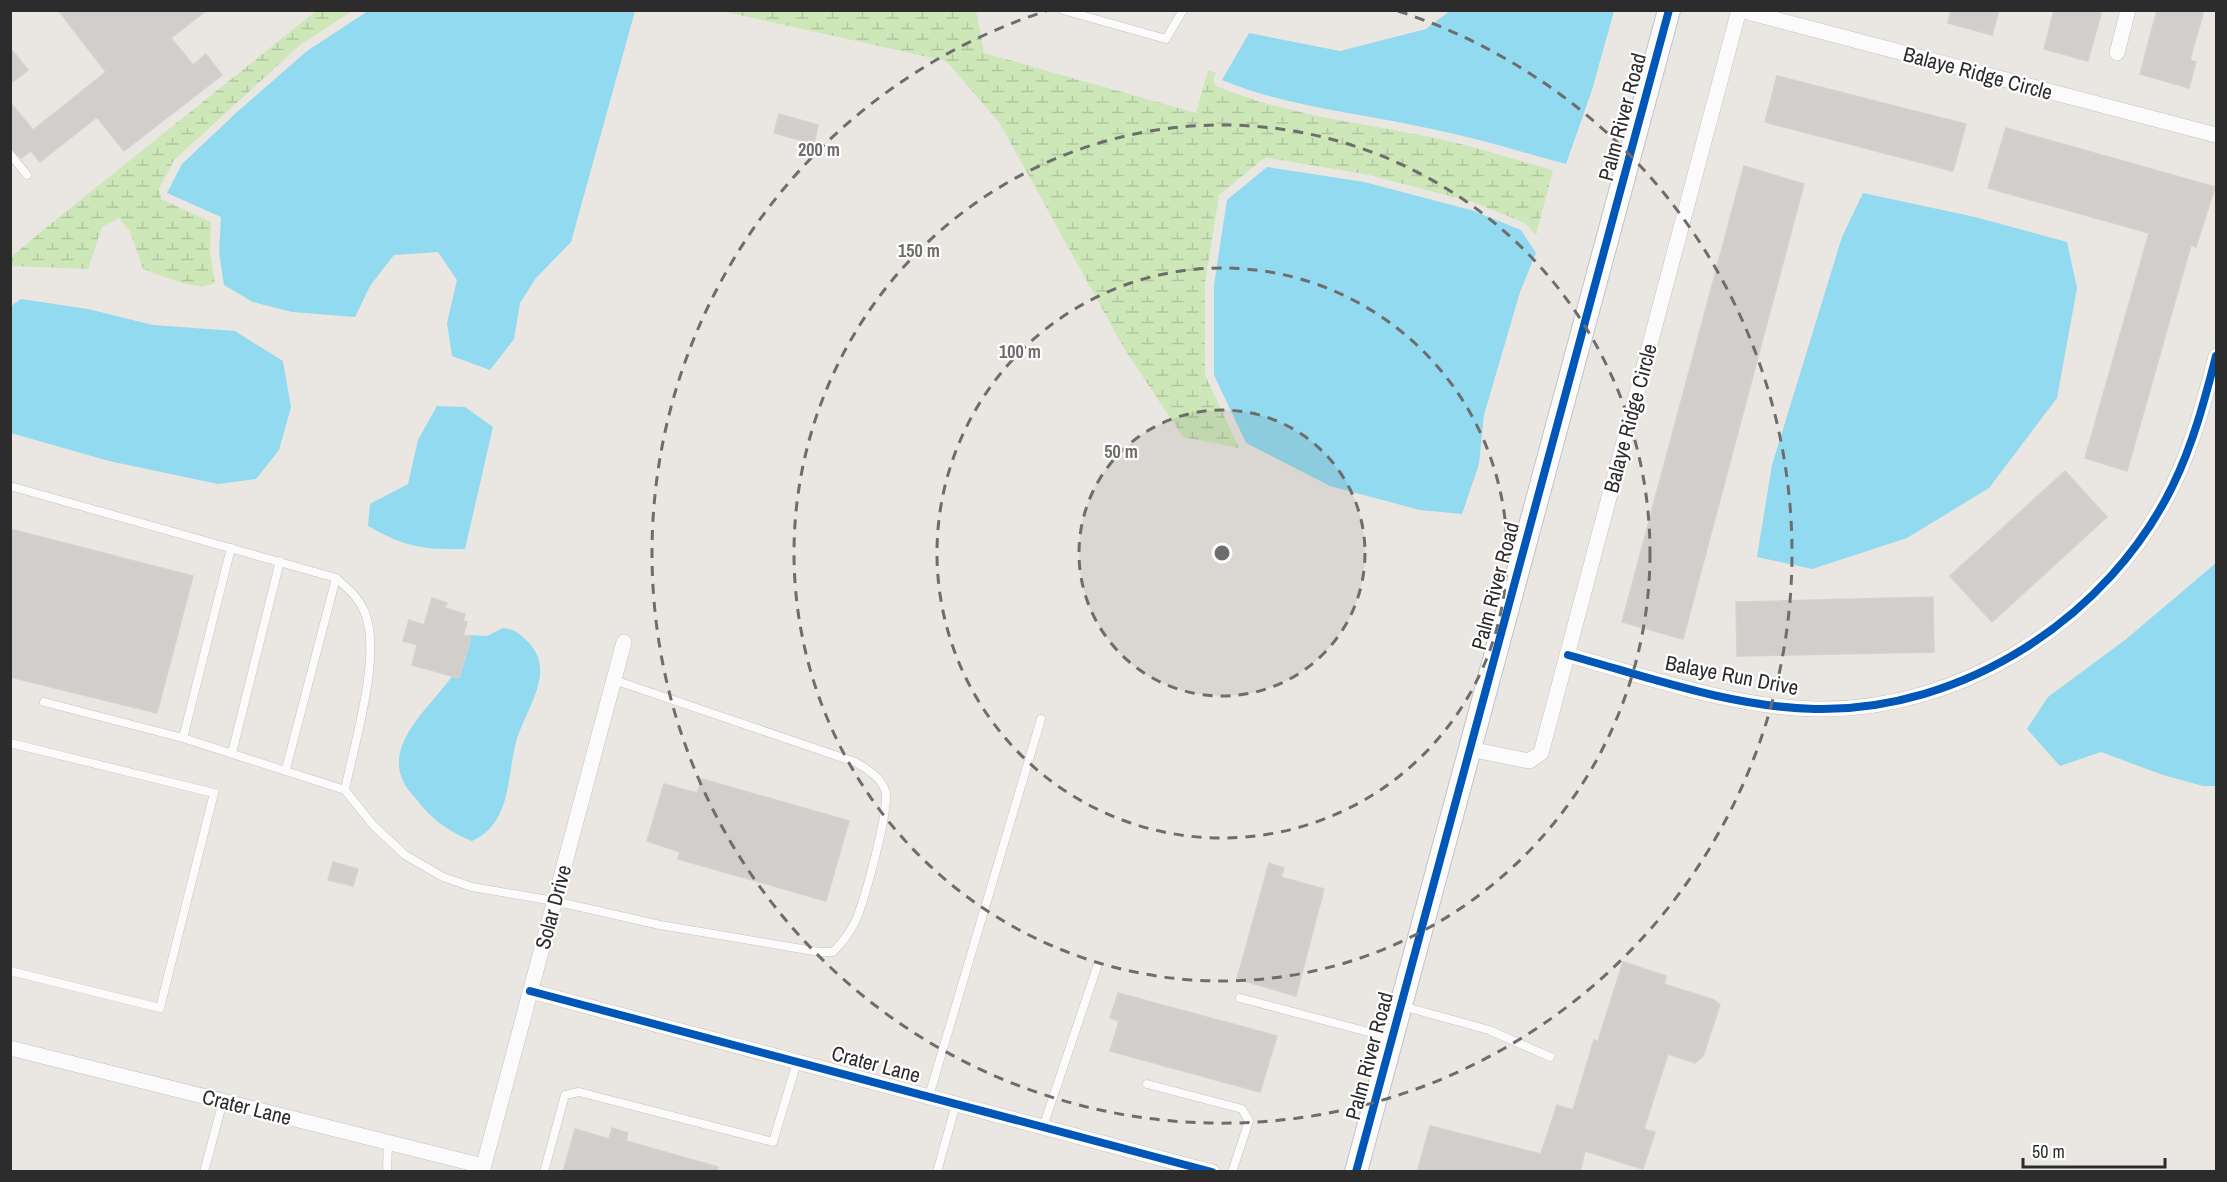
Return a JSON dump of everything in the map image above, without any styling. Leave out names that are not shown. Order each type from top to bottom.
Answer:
[{"type":"street","name":"Palm River Road","points":[[1356,1172],[1669,10]]},
{"type":"street","name":"Balaye Ridge Circle","points":[[1470,749],[1521,760],[1535,759],[1541,753],[1740,10],[2217,135]]},
{"type":"street","points":[[2117,53],[2128,10]]},
{"type":"street","name":"Balaye Run Drive","points":[[1568,655],[1712,694],[1763,704],[1816,709],[1902,700],[1952,684],[1999,663],[2058,624],[2097,591],[2125,559],[2172,485],[2212,394],[2217,356]]},
{"type":"street","name":"Solar Drive","points":[[483,1169],[624,642]]},
{"type":"street","name":"Crater Lane","points":[[530,991],[1212,1172]]},
{"type":"street","name":"Crater Lane","points":[[10,1048],[388,1142],[483,1169]]},
{"type":"lane","points":[[1063,10],[1166,39],[1182,10]]},
{"type":"lane","points":[[10,154],[27,175]]},
{"type":"lane","points":[[10,486],[336,578],[355,594],[366,614],[370,638],[369,669],[345,790]]},
{"type":"lane","points":[[183,738],[231,548]]},
{"type":"lane","points":[[232,753],[280,561]]},
{"type":"lane","points":[[286,769],[336,578]]},
{"type":"lane","points":[[44,702],[183,738],[286,769],[345,790],[373,825],[405,855],[443,878],[472,887],[554,901],[660,925],[820,952],[833,952],[843,942],[855,920],[880,834],[886,793],[879,780],[864,767],[614,680]]},
{"type":"lane","points":[[928,1096],[1041,719]]},
{"type":"lane","points":[[10,743],[214,793],[160,1008],[10,971]]},
{"type":"lane","points":[[1043,1127],[1097,967]]},
{"type":"lane","points":[[1240,998],[1392,1038]]},
{"type":"lane","points":[[1401,1005],[1489,1030],[1550,1057]]},
{"type":"lane","points":[[544,1172],[565,1095],[579,1092],[772,1142],[797,1062]]},
{"type":"lane","points":[[1148,1084],[1246,1112],[1249,1121],[1232,1172]]},
{"type":"lane","points":[[204,1172],[223,1101]]},
{"type":"lane","points":[[937,1172],[956,1104]]},
{"type":"lane","points":[[387,1172],[388,1142]]},
{"type":"green space","points":[[316,11],[352,11],[300,45],[174,160],[159,189],[161,199],[211,222],[210,253],[215,283],[207,286],[189,285],[143,269],[130,232],[119,218],[102,227],[88,269],[11,266],[11,257],[48,226]]},
{"type":"green space","points":[[721,11],[976,11],[984,53],[1196,113],[1208,71],[1216,73],[1213,81],[1216,86],[1268,104],[1321,117],[1445,140],[1553,170],[1536,235],[1525,223],[1473,202],[1365,174],[1268,158],[1263,159],[1219,195],[1205,283],[1205,375],[1239,448],[1183,437],[1125,350],[999,122],[946,61]]},
{"type":"water","points":[[1451,10],[1614,11],[1592,90],[1566,164],[1405,123],[1300,104],[1222,80],[1249,33],[1340,51],[1426,29]]},
{"type":"water","points":[[368,11],[635,11],[571,242],[536,278],[520,303],[514,339],[490,370],[452,356],[447,323],[457,280],[438,252],[394,255],[370,286],[355,317],[292,312],[253,302],[224,285],[219,252],[221,217],[167,193],[182,164],[236,113],[307,51]]},
{"type":"water","points":[[1267,167],[1364,182],[1471,210],[1521,230],[1536,253],[1520,292],[1484,415],[1479,464],[1462,514],[1420,510],[1330,486],[1246,443],[1214,375],[1214,285],[1227,200]]},
{"type":"water","points":[[1863,193],[1975,217],[2067,242],[2077,288],[2057,398],[1989,488],[1907,538],[1812,569],[1757,557],[1772,465],[1842,237]]},
{"type":"water","points":[[21,299],[88,309],[153,325],[235,331],[283,361],[291,407],[279,450],[256,479],[218,484],[109,461],[11,433],[11,306]]},
{"type":"water","points":[[437,406],[465,407],[493,427],[465,549],[415,546],[393,539],[368,526],[370,504],[408,484],[418,440]]},
{"type":"water","points":[[2216,563],[2216,786],[2203,786],[2163,775],[2101,752],[2060,766],[2027,729],[2048,697],[2125,640]]},
{"type":"water","points":[[503,628],[518,633],[526,640],[540,664],[540,677],[516,742],[501,811],[485,833],[472,841],[434,819],[407,789],[399,765],[401,749],[418,718],[453,674],[462,658],[469,635],[487,636]]},
{"type":"building","points":[[58,10],[207,10],[171,38],[193,65],[206,54],[222,75],[124,151],[97,117],[40,162],[31,151],[21,158],[10,148],[10,102],[33,130],[106,72]]},
{"type":"building","points":[[1951,10],[1999,10],[1992,35],[1948,23]]},
{"type":"building","points":[[2054,10],[2102,10],[2088,61],[2044,49]]},
{"type":"building","points":[[2157,10],[2204,10],[2190,60],[2196,62],[2189,88],[2140,74]]},
{"type":"building","points":[[10,48],[28,70],[10,84]]},
{"type":"building","points":[[1777,76],[1966,124],[1953,171],[1765,122]]},
{"type":"building","points":[[779,114],[818,125],[814,144],[774,133]]},
{"type":"building","points":[[2006,128],[2215,187],[2196,247],[2191,245],[2127,471],[2085,458],[2149,233],[1988,188]]},
{"type":"building","points":[[1744,166],[1804,184],[1683,639],[1622,622]]},
{"type":"building","points":[[2065,471],[2107,517],[1992,622],[1950,576]]},
{"type":"building","points":[[10,529],[193,576],[157,713],[10,677]]},
{"type":"building","points":[[1933,597],[1934,652],[1737,656],[1736,602]]},
{"type":"building","points":[[432,598],[447,603],[445,608],[465,614],[463,621],[467,622],[463,635],[471,637],[459,678],[412,665],[417,645],[403,641],[409,620],[424,625]]},
{"type":"building","points":[[702,779],[849,821],[826,901],[678,859],[680,852],[647,841],[664,784],[697,793]]},
{"type":"building","points":[[333,862],[358,869],[353,886],[328,880]]},
{"type":"building","points":[[1269,863],[1284,868],[1281,877],[1324,889],[1296,996],[1237,979]]},
{"type":"building","points":[[1623,962],[1666,976],[1664,984],[1714,1000],[1720,1005],[1703,1056],[1695,1063],[1668,1054],[1644,1129],[1655,1132],[1643,1169],[1585,1151],[1580,1172],[1417,1172],[1430,1126],[1541,1154],[1557,1105],[1573,1110],[1594,1040],[1598,1041]]},
{"type":"building","points":[[1118,993],[1277,1036],[1260,1092],[1110,1051],[1119,1021],[1110,1018]]},
{"type":"building","points":[[612,1128],[628,1133],[626,1141],[718,1167],[717,1172],[563,1172],[575,1129],[609,1139]]},
{"type":"cycle path","points":[[1356,1172],[1669,10]]},
{"type":"cycle path","points":[[1568,655],[1721,697],[1752,703],[1815,709],[1870,706],[1924,694],[1976,674],[2026,648],[2071,615],[2111,576],[2145,533],[2173,485],[2187,454],[2216,356]]},
{"type":"cycle path","points":[[530,991],[1212,1172]]}]
